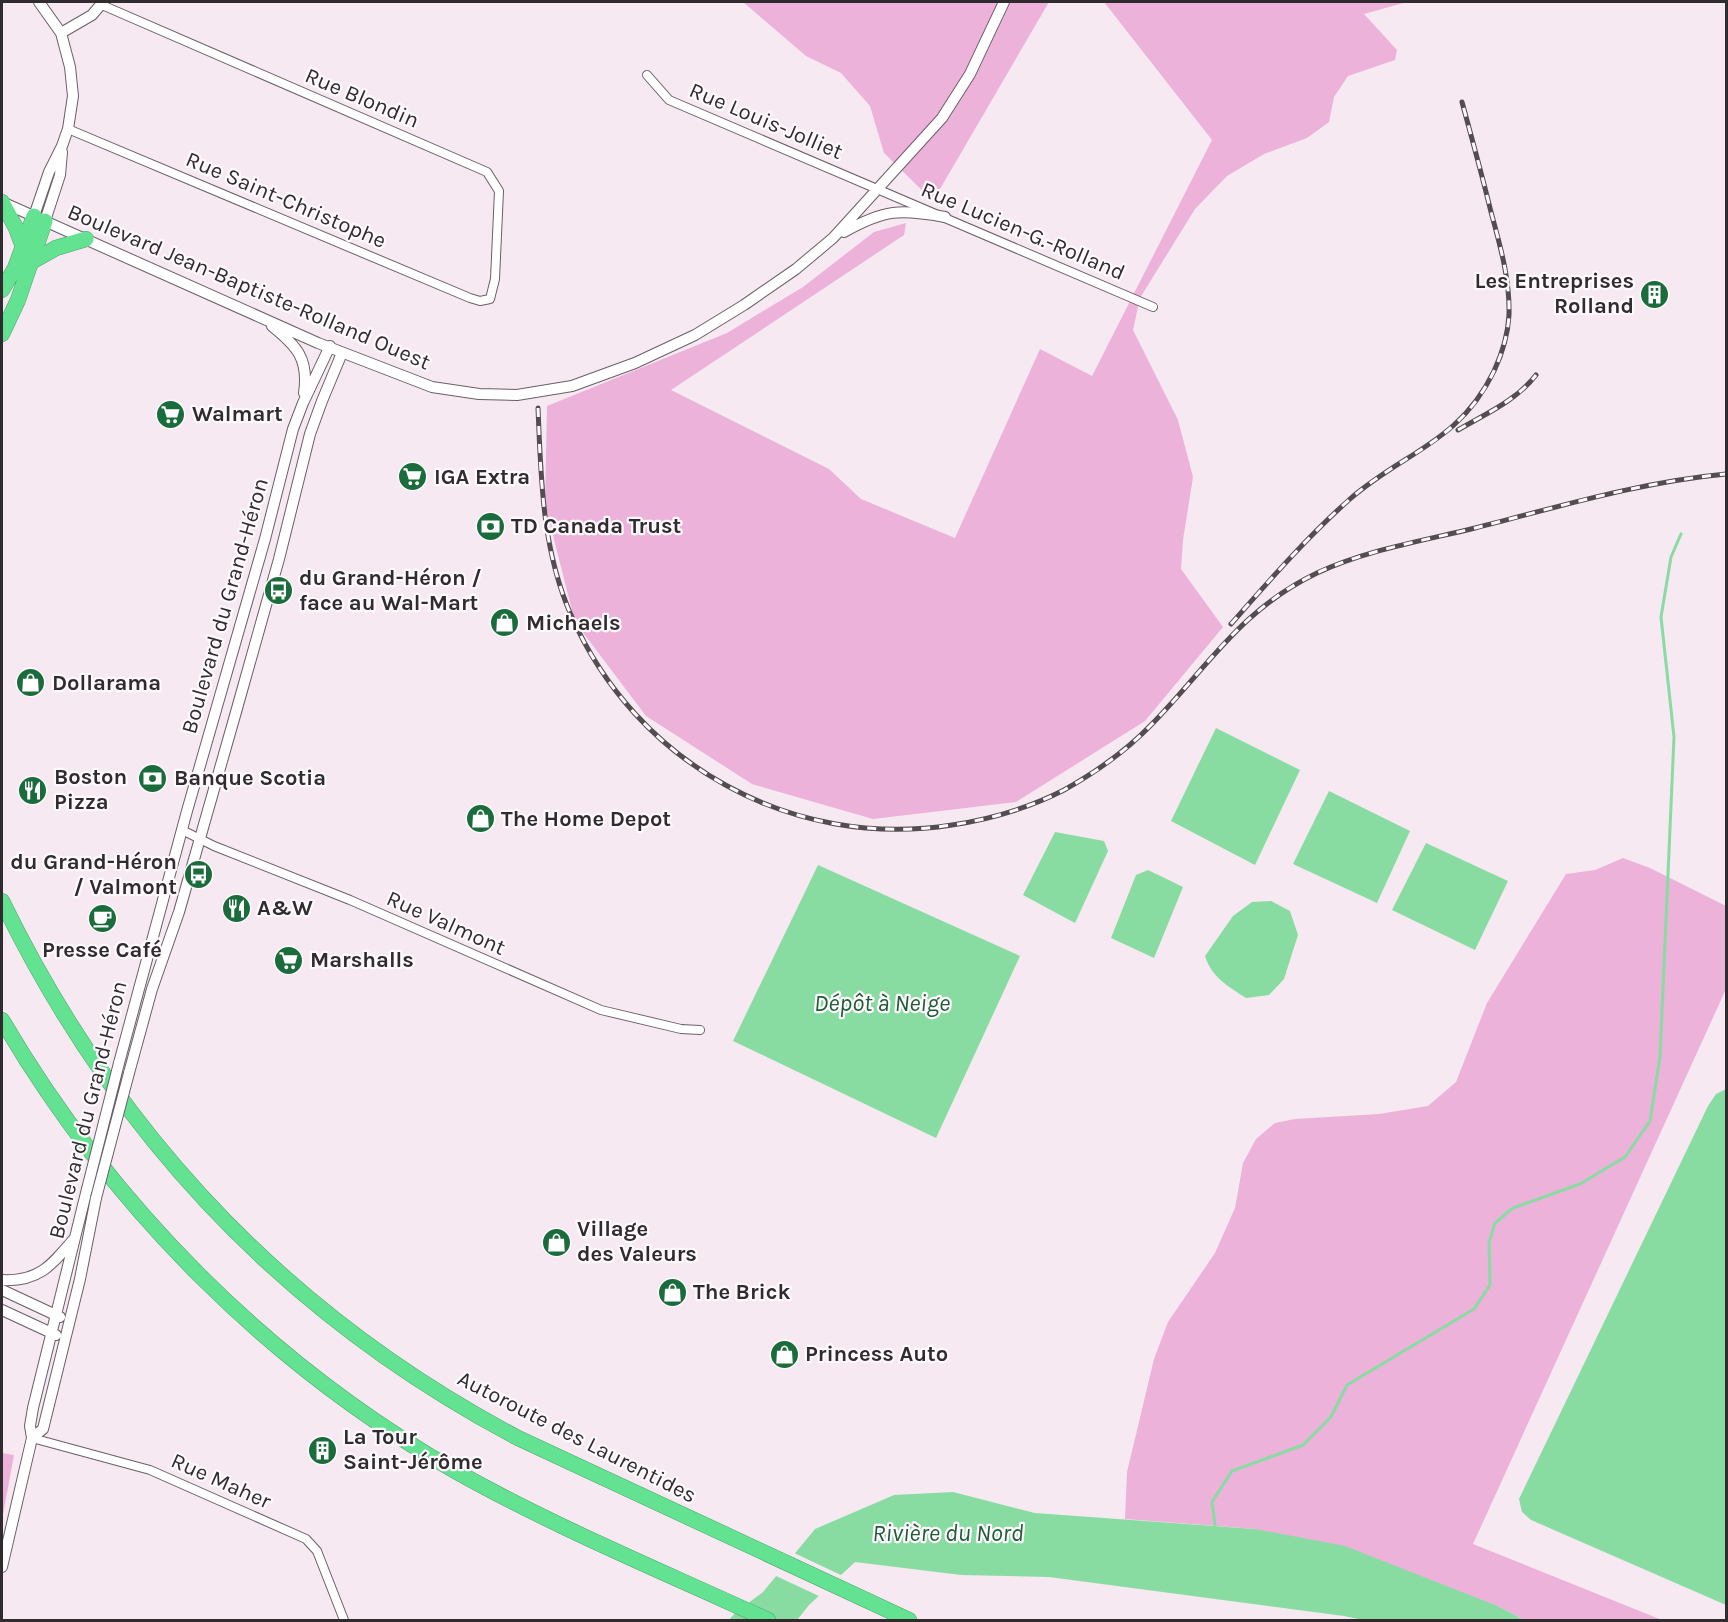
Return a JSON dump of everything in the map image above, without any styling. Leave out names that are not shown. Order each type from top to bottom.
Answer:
[{"type":"highway","points":[[2,202],[23,247]]},
{"type":"highway","points":[[2,290],[40,218]]},
{"type":"highway","points":[[2,334],[33,261],[40,218]]},
{"type":"highway","points":[[33,261],[56,248],[86,239]]},
{"type":"highway","name":"Autoroute des Laurentides","points":[[2,901],[56,1004],[133,1117],[205,1202],[300,1292],[400,1368],[470,1412],[555,1456],[909,1620]]},
{"type":"highway","points":[[2,1020],[63,1115],[134,1205],[208,1284],[284,1352],[368,1416],[458,1472],[531,1511],[768,1620]]},
{"type":"street","points":[[39,2],[61,33],[70,67],[73,96],[68,129],[50,172],[40,218]]},
{"type":"street","name":"Boulevard Jean-Baptiste-Rolland Ouest","points":[[2,202],[342,353],[432,387],[517,395],[572,387],[635,363],[695,335],[796,269],[833,238],[942,118],[970,74],[1004,2]]},
{"type":"street","points":[[61,33],[92,15],[102,3]]},
{"type":"street","name":"Rue Blondin","points":[[102,3],[487,172],[499,191],[495,279],[489,299]]},
{"type":"street","name":"Rue Louis-Jolliet","points":[[647,75],[669,100],[879,188]]},
{"type":"street","name":"Rue Saint-Christophe","points":[[68,129],[470,298],[480,301],[489,299]]},
{"type":"street","name":"Rue Lucien-G.-Rolland","points":[[879,188],[1153,307]]},
{"type":"street","points":[[833,238],[880,215],[906,211],[945,217]]},
{"type":"street","points":[[266,319],[299,350],[305,370],[303,403]]},
{"type":"street","name":"Boulevard du Grand-Héron","points":[[2,1567],[32,1438],[30,1426],[51,1333],[118,1063],[265,539],[293,429],[330,346]]},
{"type":"street","name":"Boulevard du Grand-Héron","points":[[32,1438],[43,1429],[83,1268],[96,1198],[129,1073],[152,989],[179,912],[272,586],[310,434],[321,401],[342,353]]},
{"type":"street","name":"Rue Valmont","points":[[182,830],[274,871],[357,903],[601,1010],[681,1029],[700,1030]]},
{"type":"street","points":[[2,1280],[23,1279],[39,1273],[55,1262],[73,1240]]},
{"type":"street","points":[[2,1290],[69,1320]]},
{"type":"street","points":[[2,1310],[64,1338]]},
{"type":"street","name":"Rue Maher","points":[[32,1438],[150,1470],[302,1537],[317,1551],[344,1620]]},
{"type":"shaded area","points":[[743,2],[1049,2],[933,201],[884,153],[870,106],[841,73],[806,56]]},
{"type":"shaded area","points":[[1104,2],[1407,2],[1364,14],[1397,50],[1395,60],[1348,76],[1334,97],[1329,122],[1307,138],[1264,154],[1227,176],[1195,209],[1140,298],[1133,330],[1178,420],[1193,477],[1181,569],[1223,627],[1145,721],[1016,802],[873,819],[752,784],[646,716],[575,622],[545,504],[547,406],[727,333],[803,287],[874,232],[906,223],[904,235],[671,390],[829,469],[861,499],[955,538],[1040,349],[1092,376],[1212,140]]},
{"type":"shaded area","points":[[1623,858],[1650,868],[1726,906],[1726,989],[1473,1544],[1662,1620],[1524,1620],[1500,1607],[1255,1529],[1125,1519],[1127,1472],[1154,1359],[1168,1322],[1215,1253],[1235,1208],[1243,1163],[1256,1139],[1275,1123],[1295,1119],[1379,1114],[1428,1106],[1456,1082],[1487,1003],[1566,874],[1595,870]]},
{"type":"shaded area","points":[[2,1453],[14,1455],[2,1520]]},
{"type":"water","points":[[1216,728],[1300,770],[1255,865],[1171,821]]},
{"type":"water","points":[[1329,791],[1410,831],[1377,903],[1293,864]]},
{"type":"water","points":[[1055,832],[1104,841],[1108,851],[1075,923],[1023,895]]},
{"type":"water","points":[[1426,843],[1508,881],[1475,950],[1392,910]]},
{"type":"water","name":"Dépôt à Neige","points":[[818,865],[1020,956],[936,1138],[733,1041]]},
{"type":"water","points":[[1148,870],[1183,887],[1154,958],[1111,938],[1136,875]]},
{"type":"water","points":[[1271,901],[1290,911],[1298,935],[1284,979],[1269,995],[1246,998],[1216,976],[1205,956],[1233,916],[1252,902]]},
{"type":"water","points":[[1726,1089],[1726,1605],[1531,1520],[1522,1512],[1519,1499],[1708,1106],[1716,1094]]},
{"type":"water","name":"Rivière du Nord","points":[[953,1492],[1035,1513],[1255,1529],[1345,1546],[1500,1607],[1524,1620],[1363,1620],[1049,1577],[961,1575],[855,1562],[809,1605],[797,1620],[729,1620],[763,1592],[815,1529],[894,1495]]},
{"type":"pier","points":[[792,1552],[843,1576],[821,1597],[774,1575]]},
{"type":"waterway","points":[[1215,1525],[1212,1502],[1232,1471],[1303,1445],[1331,1417],[1347,1385],[1474,1309],[1490,1285],[1489,1243],[1495,1223],[1513,1208],[1580,1184],[1625,1157],[1650,1121],[1660,1057],[1674,737],[1661,617],[1671,557],[1681,534]]},
{"type":"railway","points":[[1231,624],[1303,544],[1350,499],[1370,483],[1430,444],[1465,414],[1480,395],[1494,371],[1507,329],[1508,288],[1501,250],[1462,102]]},
{"type":"railway","points":[[1458,430],[1510,400],[1536,375]]},
{"type":"railway","points":[[538,408],[545,513],[561,590],[571,615],[599,668],[635,714],[678,754],[726,785],[778,809],[834,824],[892,829],[952,825],[981,820],[1037,802],[1076,783],[1141,735],[1246,622],[1290,588],[1317,573],[1355,558],[1394,547],[1599,496],[1662,483],[1726,474]]},
{"type":"place","name":"Les Entreprises Rolland","points":[[1655,294]]},
{"type":"place","name":"Walmart","points":[[171,414]]},
{"type":"place","name":"IGA Extra","points":[[413,477]]},
{"type":"place","name":"TD Canada Trust","points":[[490,526]]},
{"type":"place","name":"du Grand-Héron / face au Wal-Mart","points":[[278,591]]},
{"type":"place","name":"Michaels","points":[[505,623]]},
{"type":"place","name":"Dollarama","points":[[31,683]]},
{"type":"place","name":"Banque Scotia","points":[[153,778]]},
{"type":"place","name":"Boston Pizza","points":[[33,790]]},
{"type":"place","name":"The Home Depot","points":[[480,819]]},
{"type":"place","name":"du Grand-Héron / Valmont","points":[[198,875]]},
{"type":"place","name":"A&W","points":[[236,908]]},
{"type":"place","name":"Presse Café","points":[[102,918]]},
{"type":"place","name":"Marshalls","points":[[289,960]]},
{"type":"place","name":"Village des Valeurs","points":[[556,1242]]},
{"type":"place","name":"The Brick","points":[[672,1292]]},
{"type":"place","name":"Princess Auto","points":[[784,1354]]},
{"type":"place","name":"La Tour Saint-Jérôme","points":[[322,1450]]}]
